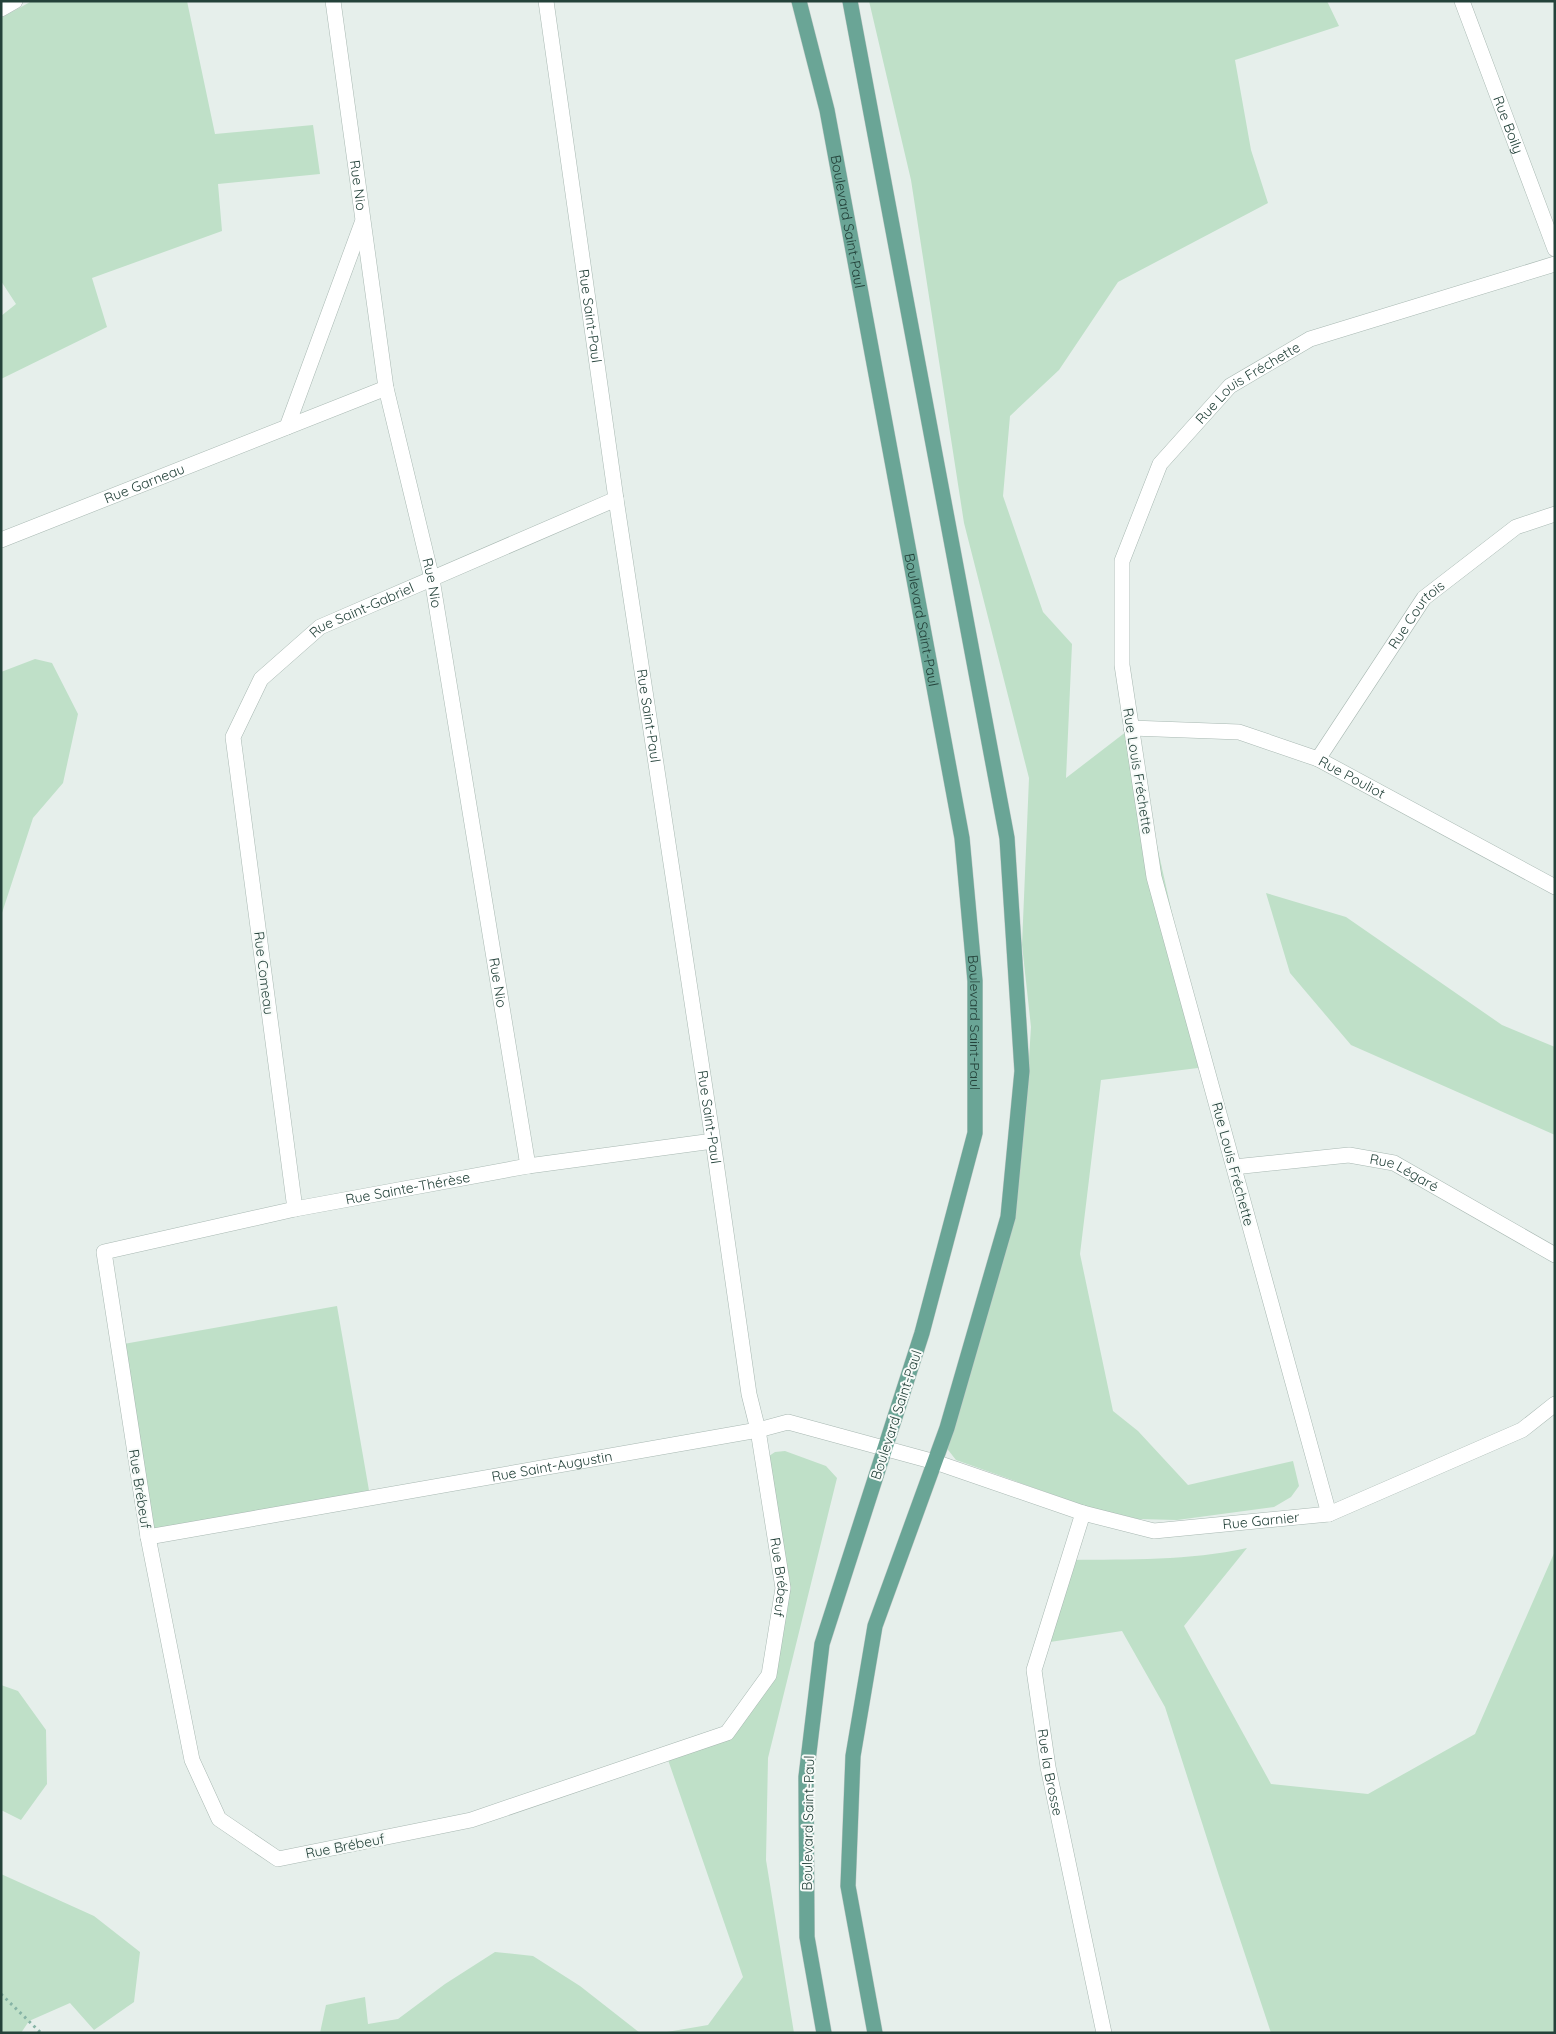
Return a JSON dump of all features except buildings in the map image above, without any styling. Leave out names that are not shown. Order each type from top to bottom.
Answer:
[{"type":"main road","name":"Boulevard Saint-Paul","points":[[800,1],[827,110],[962,838],[975,981],[975,1134],[922,1333],[822,1644],[806,1777],[807,1937],[824,2033]]},
{"type":"main road","points":[[850,1],[1007,838],[1022,1071],[1008,1217],[936,1462],[875,1626],[853,1756],[848,1886],[875,2033]]},
{"type":"street","points":[[1,9],[15,1]]},
{"type":"street","name":"Rue Nio","points":[[333,1],[386,388],[432,579],[528,1166]]},
{"type":"street","name":"Rue Saint-Paul","points":[[546,1],[616,499],[713,1141],[749,1394],[758,1430]]},
{"type":"street","name":"Rue Boily","points":[[1462,1],[1555,248]]},
{"type":"street","points":[[287,427],[363,222]]},
{"type":"street","name":"Rue Louis Fréchette","points":[[1329,1514],[1154,876],[1122,665],[1122,562],[1160,464],[1230,386],[1310,339],[1555,264]]},
{"type":"street","name":"Rue Garneau","points":[[1,540],[386,388]]},
{"type":"street","name":"Rue Saint-Gabriel","points":[[233,737],[261,679],[320,627],[616,499]]},
{"type":"street","name":"Rue Courtois","points":[[1318,759],[1424,598],[1516,527],[1555,514]]},
{"type":"street","name":"Rue Pouliot","points":[[1131,728],[1238,732],[1318,759],[1555,887]]},
{"type":"street","name":"Rue Comeau","points":[[233,737],[294,1209]]},
{"type":"street","name":"Rue Sainte-Thérèse","points":[[104,1252],[294,1209],[528,1166],[713,1141]]},
{"type":"street","name":"Rue Légaré","points":[[1234,1167],[1350,1155],[1394,1164],[1555,1255]]},
{"type":"street","name":"Rue Brébeuf","points":[[104,1252],[148,1537],[192,1760],[219,1819],[278,1859],[471,1820],[727,1733],[769,1675],[783,1588],[762,1466],[758,1430]]},
{"type":"street","name":"Rue Garnier","points":[[951,1467],[1083,1513],[1154,1531],[1329,1514],[1522,1430],[1555,1404]]},
{"type":"street","name":"Rue Saint-Augustin","points":[[148,1537],[758,1430],[788,1422],[951,1467]]},
{"type":"street","name":"Rue la Brosse","points":[[1083,1513],[1034,1670],[1048,1767],[1104,2033]]},
{"type":"path","points":[[1,1994],[41,2033]]},
{"type":"green space","points":[[32,1],[187,1],[215,134],[313,125],[320,174],[218,184],[222,231],[92,278],[107,327],[1,379],[1,316],[16,304],[1,281],[1,18]]},
{"type":"green space","points":[[869,1],[1327,1],[1339,26],[1235,60],[1251,150],[1268,203],[1118,282],[1059,370],[1010,416],[1003,496],[1043,612],[1072,644],[1066,778],[1131,728],[1206,1067],[1101,1080],[1080,1254],[1113,1411],[1138,1431],[1188,1485],[1293,1461],[1299,1486],[1291,1497],[1274,1507],[1177,1520],[1138,1519],[1085,1506],[956,1460],[945,1446],[1025,1120],[1031,1027],[1022,945],[1029,778],[964,523],[911,180]]},
{"type":"green space","points":[[35,659],[52,663],[78,714],[63,783],[33,818],[1,916],[1,672]]},
{"type":"green space","points":[[1266,893],[1346,917],[1502,1025],[1555,1047],[1555,1135],[1351,1045],[1290,973]]},
{"type":"green space","points":[[337,1306],[371,1502],[152,1541],[118,1345]]},
{"type":"green space","points":[[785,1451],[826,1466],[837,1478],[768,1758],[766,1860],[794,2033],[661,2033],[708,2025],[743,1977],[666,1754],[727,1733],[769,1675],[783,1588],[769,1456],[775,1452]]},
{"type":"green space","points":[[1247,1548],[1184,1626],[1271,1784],[1368,1794],[1475,1734],[1555,1551],[1555,2033],[1271,2033],[1165,1707],[1122,1631],[1050,1642],[1071,1560],[1181,1557]]},
{"type":"green space","points":[[1,1685],[18,1691],[46,1730],[47,1784],[21,1820],[1,1810]]},
{"type":"green space","points":[[1,1874],[94,1916],[140,1952],[134,2002],[94,2030],[70,2003],[29,2021],[21,2033],[1,2033]]},
{"type":"green space","points":[[495,1952],[533,1956],[580,1986],[640,2033],[320,2033],[326,2005],[365,1997],[368,2024],[398,2019],[445,1984]]}]
